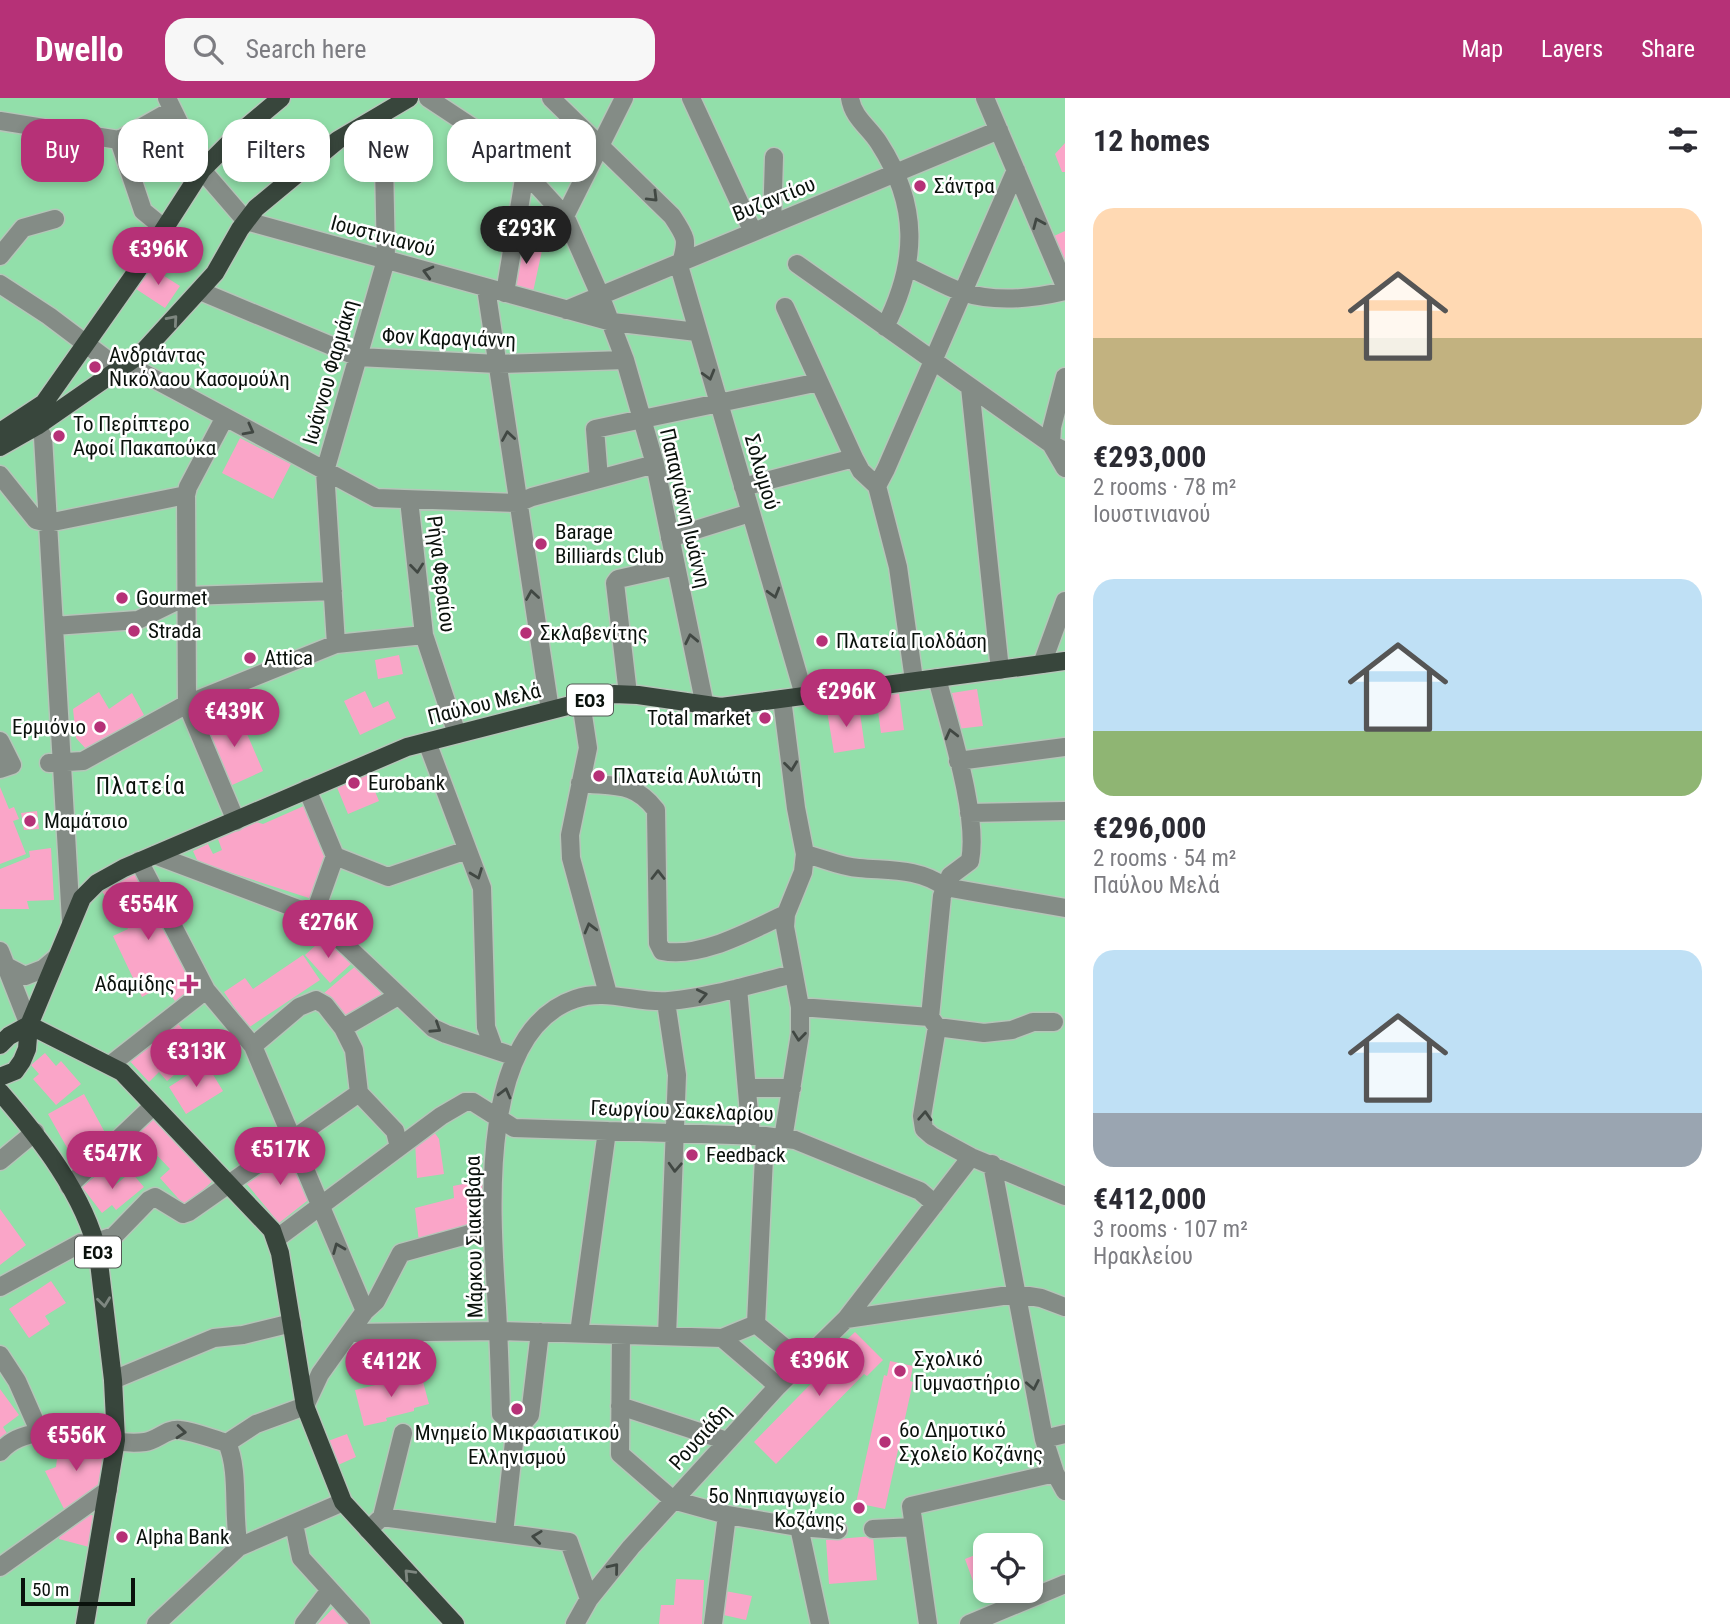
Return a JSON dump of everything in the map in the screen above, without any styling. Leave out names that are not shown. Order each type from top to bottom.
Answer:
[{"type":"main road","points":[[0,447],[37,426],[154,342],[215,273],[256,208],[338,140],[409,98]]},
{"type":"main road","points":[[208,164],[279,99]]},
{"type":"main road","points":[[0,432],[44,403],[194,182]]},
{"type":"main road","name":"Παύλου Μελά","points":[[29,1025],[82,898],[97,883],[147,858],[382,757],[427,742],[604,696],[628,694],[721,707],[1065,661]]},
{"type":"main road","points":[[0,1045],[9,1036],[29,1025],[122,1072],[272,1230],[292,1323],[305,1406],[343,1503],[455,1624]]},
{"type":"main road","name":"ΕΟ3","points":[[0,1077],[15,1070],[22,1061],[29,1025]]},
{"type":"main road","name":"ΕΟ3","points":[[0,1092],[35,1132],[69,1186],[96,1242],[113,1380],[116,1440],[85,1624]]},
{"type":"street","name":"Παπαγιάννη Ιωάννη","points":[[428,98],[460,119]]},
{"type":"street","name":"Σολωμού","points":[[551,98],[683,232],[685,252],[680,269],[804,695]]},
{"type":"street","points":[[565,216],[624,98]]},
{"type":"street","points":[[691,98],[753,232]]},
{"type":"street","points":[[850,98],[852,108],[878,141],[896,173],[903,189],[910,222],[908,267],[898,302],[885,327]]},
{"type":"street","points":[[908,267],[962,292],[1011,299],[1045,296],[1065,288],[985,98]]},
{"type":"street","points":[[149,119],[170,104]]},
{"type":"street","name":"Ιωάννου Φαρμάκη","points":[[337,644],[326,471],[386,260],[383,114]]},
{"type":"street","points":[[0,121],[118,140]]},
{"type":"street","name":"Βυζαντίου","points":[[566,310],[999,130]]},
{"type":"street","points":[[772,224],[774,157]]},
{"type":"street","points":[[877,486],[1016,170]]},
{"type":"street","points":[[208,177],[246,221]]},
{"type":"street","points":[[133,182],[143,211],[164,229]]},
{"type":"street","points":[[505,293],[524,182]]},
{"type":"street","name":"Παπαγιάννη Ιωάννη","points":[[534,182],[565,216],[612,323],[625,360],[654,464],[705,706]]},
{"type":"street","points":[[0,256],[23,229],[55,219]]},
{"type":"street","name":"Ιουστινιανού","points":[[246,221],[612,323],[697,332]]},
{"type":"street","points":[[797,264],[1058,447]]},
{"type":"street","points":[[0,284],[49,316],[106,359],[132,368],[376,498],[519,503],[531,497],[654,464]]},
{"type":"street","points":[[486,288],[550,710]]},
{"type":"street","name":"Φον Καραγιάννη","points":[[200,291],[358,357],[498,364],[625,360]]},
{"type":"street","points":[[785,307],[854,458],[861,471],[877,486],[898,568],[914,680]]},
{"type":"street","points":[[1065,377],[1052,427],[1065,468]]},
{"type":"street","points":[[599,479],[595,429],[819,382]]},
{"type":"street","points":[[970,387],[1000,670]]},
{"type":"street","points":[[225,417],[186,495],[187,704],[236,821]]},
{"type":"street","points":[[37,426],[43,437],[54,626],[55,763],[71,921]]},
{"type":"street","points":[[743,487],[854,458]]},
{"type":"street","points":[[0,475],[36,520],[48,523],[186,495]]},
{"type":"street","name":"Ρήγα Φεραίου","points":[[409,500],[424,635],[457,734]]},
{"type":"street","points":[[670,538],[750,513]]},
{"type":"street","points":[[628,694],[615,583],[618,579],[676,566]]},
{"type":"street","points":[[54,626],[138,620],[187,596],[333,591]]},
{"type":"street","points":[[1042,664],[1065,601]]},
{"type":"street","points":[[55,763],[83,761],[187,704],[337,644],[424,635]]},
{"type":"street","points":[[937,678],[969,813],[972,848],[970,861],[950,876],[940,912],[934,1022],[922,1116],[924,1129],[971,1157],[1065,1196]]},
{"type":"street","points":[[782,699],[796,808],[805,853],[803,872],[786,914],[785,927],[800,1007],[800,1034],[783,1139]]},
{"type":"street","points":[[581,702],[588,748],[569,835],[571,858],[608,994]]},
{"type":"street","points":[[0,741],[6,767]]},
{"type":"street","points":[[427,742],[482,888],[486,1027],[494,1049]]},
{"type":"street","points":[[958,761],[1065,747]]},
{"type":"street","points":[[580,783],[634,789],[649,800],[656,810],[658,943],[662,951],[705,947],[786,914]]},
{"type":"street","points":[[307,789],[335,856],[314,915]]},
{"type":"street","points":[[969,813],[1065,811]]},
{"type":"street","points":[[335,856],[388,877],[467,850]]},
{"type":"street","points":[[805,853],[839,865],[905,871],[936,881],[945,887],[1065,908]]},
{"type":"street","points":[[147,858],[314,915],[433,1028],[516,1057]]},
{"type":"street","points":[[147,858],[206,990],[253,1046],[365,1311]]},
{"type":"street","points":[[3,959],[25,976],[43,969],[57,957]]},
{"type":"street","points":[[3,959],[29,1025]]},
{"type":"street","name":"Μάρκου Σιακαβάρα","points":[[516,1424],[503,1418],[501,1414],[492,1173],[498,1119],[516,1057],[535,1025],[555,1008],[592,995],[608,994],[666,1002],[793,974]]},
{"type":"street","points":[[738,988],[747,1088],[758,1136],[755,1324]]},
{"type":"street","points":[[110,1065],[206,990]]},
{"type":"street","points":[[343,1028],[398,996]]},
{"type":"street","points":[[253,1046],[299,1007],[316,1000],[325,1005],[343,1028],[354,1050],[359,1093],[395,1131],[399,1147],[276,1239]]},
{"type":"street","points":[[666,1002],[677,1075],[677,1133],[667,1336]]},
{"type":"street","points":[[800,1007],[934,1022],[984,1033],[1012,1030],[1033,1021],[1054,1022]]},
{"type":"street","points":[[747,1088],[792,1088]]},
{"type":"street","points":[[0,1287],[81,1243],[96,1242],[120,1233],[149,1200],[156,1198],[183,1214],[359,1093]]},
{"type":"street","name":"Γεωργίου Σακελαρίου","points":[[399,1147],[441,1116],[465,1102],[473,1102],[514,1128],[758,1136],[795,1140],[920,1191],[936,1203]]},
{"type":"street","points":[[69,1186],[153,1105]]},
{"type":"street","points":[[579,1334],[607,1131]]},
{"type":"street","points":[[0,1161],[35,1132]]},
{"type":"street","name":"Ρουσιάδη","points":[[575,1624],[589,1599],[673,1500],[778,1386],[846,1319],[971,1157]]},
{"type":"street","points":[[992,1164],[1044,1439],[1055,1473],[1065,1491]]},
{"type":"street","points":[[0,1452],[20,1436],[40,1433],[146,1442],[177,1429],[227,1443],[256,1424],[305,1406],[320,1374],[365,1311],[376,1301],[401,1253],[492,1228]]},
{"type":"street","points":[[846,1319],[1016,1294],[1041,1298],[1065,1307]]},
{"type":"street","points":[[113,1380],[214,1338],[243,1335],[292,1323]]},
{"type":"street","points":[[351,1333],[498,1331],[722,1338],[755,1324]]},
{"type":"street","points":[[755,1324],[803,1362]]},
{"type":"street","points":[[504,1533],[516,1424],[523,1423],[530,1415],[540,1332]]},
{"type":"street","points":[[621,1335],[620,1454],[673,1500],[727,1515],[800,1527],[838,1530]]},
{"type":"street","points":[[722,1338],[778,1386]]},
{"type":"street","points":[[0,1355],[17,1381],[40,1433]]},
{"type":"street","points":[[620,1406],[727,1441]]},
{"type":"street","points":[[368,1530],[382,1517],[403,1433]]},
{"type":"street","points":[[1044,1439],[1065,1434]]},
{"type":"street","points":[[227,1443],[233,1459],[234,1524],[239,1547]]},
{"type":"street","points":[[928,1624],[911,1506],[1055,1473]]},
{"type":"street","points":[[0,1567],[108,1490]]},
{"type":"street","points":[[161,1622],[239,1547],[343,1503]]},
{"type":"street","points":[[713,1624],[727,1515]]},
{"type":"street","points":[[382,1517],[569,1542],[589,1599]]},
{"type":"street","points":[[294,1524],[301,1558],[361,1624]]},
{"type":"street","points":[[800,1527],[820,1624]]},
{"type":"street","points":[[873,1529],[914,1527]]},
{"type":"street","points":[[969,1624],[1065,1584]]},
{"type":"street","points":[[304,1624],[330,1590]]},
{"type":"green space","points":[[0,98],[1065,98],[1065,1624],[0,1624]]},
{"type":"building","points":[[1065,143],[1065,172],[1062,172],[1055,154]]},
{"type":"building","points":[[1065,231],[1065,262],[1054,236]]},
{"type":"building","points":[[520,240],[543,246],[533,292],[509,287]]},
{"type":"building","points":[[150,267],[180,286],[165,308],[136,289]]},
{"type":"building","points":[[240,438],[291,464],[273,499],[222,473]]},
{"type":"building","points":[[399,655],[403,674],[378,679],[375,660]]},
{"type":"building","points":[[977,689],[983,726],[957,729],[952,693]]},
{"type":"building","points":[[365,691],[373,708],[388,701],[396,718],[360,735],[344,701]]},
{"type":"building","name":"Ερμιόνιο","points":[[99,692],[109,709],[132,693],[144,715],[87,750],[76,738],[73,709]]},
{"type":"building","points":[[899,693],[904,730],[881,733],[876,696]]},
{"type":"building","points":[[859,706],[865,748],[834,753],[827,711]]},
{"type":"building","points":[[238,713],[263,771],[230,786],[204,728]]},
{"type":"building","points":[[367,772],[379,801],[348,814],[336,785]]},
{"type":"building","points":[[0,787],[9,809],[14,807],[19,819],[13,821],[26,854],[0,864]]},
{"type":"building","points":[[306,805],[327,853],[312,899],[198,862],[193,851],[208,844],[213,854],[222,850],[218,839],[256,822],[263,824]]},
{"type":"building","name":"Μαμάτσιο","points":[[37,811],[39,829],[24,830],[21,813]]},
{"type":"building","points":[[51,848],[54,900],[27,901],[29,909],[0,909],[0,869],[30,857],[29,851]]},
{"type":"building","points":[[137,873],[198,989],[177,1004],[164,985],[142,997],[113,936],[128,929],[101,890]]},
{"type":"building","points":[[326,936],[351,964],[330,983],[305,955]]},
{"type":"building","points":[[303,955],[320,980],[248,1028],[224,992],[245,978],[253,989]]},
{"type":"building","points":[[358,964],[384,997],[347,1020],[324,993]]},
{"type":"building","points":[[173,1018],[187,1034],[180,1041],[188,1051],[169,1068],[174,1075],[167,1081],[159,1072],[149,1082],[128,1059]]},
{"type":"building","points":[[45,1053],[56,1066],[61,1061],[81,1084],[56,1105],[33,1079],[39,1074],[31,1065]]},
{"type":"building","points":[[206,1063],[223,1091],[186,1114],[169,1087]]},
{"type":"building","points":[[84,1094],[109,1140],[74,1160],[48,1114]]},
{"type":"building","points":[[154,1113],[215,1179],[185,1206],[160,1178],[170,1169],[152,1150],[142,1160],[124,1140]]},
{"type":"building","points":[[432,1129],[439,1139],[444,1174],[417,1178],[415,1141]]},
{"type":"building","points":[[287,1150],[312,1197],[279,1223],[246,1183]]},
{"type":"building","points":[[102,1171],[114,1186],[131,1172],[144,1187],[116,1210],[112,1205],[102,1213],[82,1187]]},
{"type":"building","points":[[483,1180],[484,1224],[419,1242],[415,1208],[454,1198],[453,1186]]},
{"type":"building","points":[[0,1209],[26,1245],[0,1265]]},
{"type":"building","points":[[51,1281],[66,1303],[45,1316],[50,1324],[29,1338],[9,1309]]},
{"type":"building","points":[[855,1332],[883,1360],[867,1376],[864,1374],[776,1464],[754,1442],[842,1352],[838,1348]]},
{"type":"building","name":"6ο Δημοτικό Σχολείο Κοζάνης","points":[[890,1361],[913,1366],[910,1381],[913,1382],[885,1509],[856,1503],[884,1375],[887,1376]]},
{"type":"building","points":[[421,1374],[429,1404],[386,1418],[387,1421],[364,1426],[355,1390]]},
{"type":"building","points":[[0,1389],[19,1415],[3,1427],[8,1435],[0,1441]]},
{"type":"building","points":[[347,1434],[356,1457],[338,1465],[328,1441]]},
{"type":"building","points":[[59,1442],[104,1449],[99,1489],[64,1509],[45,1471],[56,1467]]},
{"type":"building","points":[[81,1513],[96,1516],[89,1547],[59,1539],[61,1530]]},
{"type":"building","points":[[873,1536],[877,1580],[829,1584],[826,1540]]},
{"type":"building","points":[[973,1556],[973,1581],[965,1559]]},
{"type":"building","points":[[676,1579],[704,1580],[702,1624],[659,1624],[661,1605],[674,1605]]},
{"type":"building","points":[[725,1591],[752,1596],[746,1620],[719,1614]]},
{"type":"building","points":[[337,1604],[353,1624],[318,1624]]},
{"type":"place","name":"Σάντρα","points":[[920,186]]},
{"type":"place","name":"Ανδριάντας Νικόλαου Κασομούλη","points":[[95,367]]},
{"type":"place","name":"Το Περίπτερο Αφοί Πακαπούκα","points":[[59,436]]},
{"type":"place","name":"Barage Billiards Club","points":[[541,544]]},
{"type":"place","name":"Gourmet","points":[[122,598]]},
{"type":"place","name":"Strada","points":[[134,631]]},
{"type":"place","name":"Σκλαβενίτης","points":[[526,633]]},
{"type":"place","name":"Πλατεία Γιολδάση","points":[[822,641]]},
{"type":"place","name":"Attica","points":[[250,658]]},
{"type":"place","name":"Total market","points":[[765,718]]},
{"type":"place","name":"Ερμιόνιο","points":[[100,727]]},
{"type":"place","name":"Πλατεία Αυλιώτη","points":[[599,776]]},
{"type":"place","name":"Eurobank","points":[[354,783]]},
{"type":"place","name":"Μαμάτσιο","points":[[30,821]]},
{"type":"place","name":"Αδαμίδης","points":[[189,984]]},
{"type":"place","name":"Feedback","points":[[692,1155]]},
{"type":"place","name":"Σχολικό Γυμναστήριο","points":[[900,1371]]},
{"type":"place","name":"Μνημείο Μικρασιατικού Ελληνισμού","points":[[517,1409]]},
{"type":"place","name":"6ο Δημοτικό Σχολείο Κοζάνης","points":[[885,1442]]},
{"type":"place","name":"5ο Νηπιαγωγείο Κοζάνης","points":[[859,1508]]},
{"type":"place","name":"Alpha Bank","points":[[122,1537]]},
{"type":"district","name":"Πλατεία","points":[[141,786]]}]
